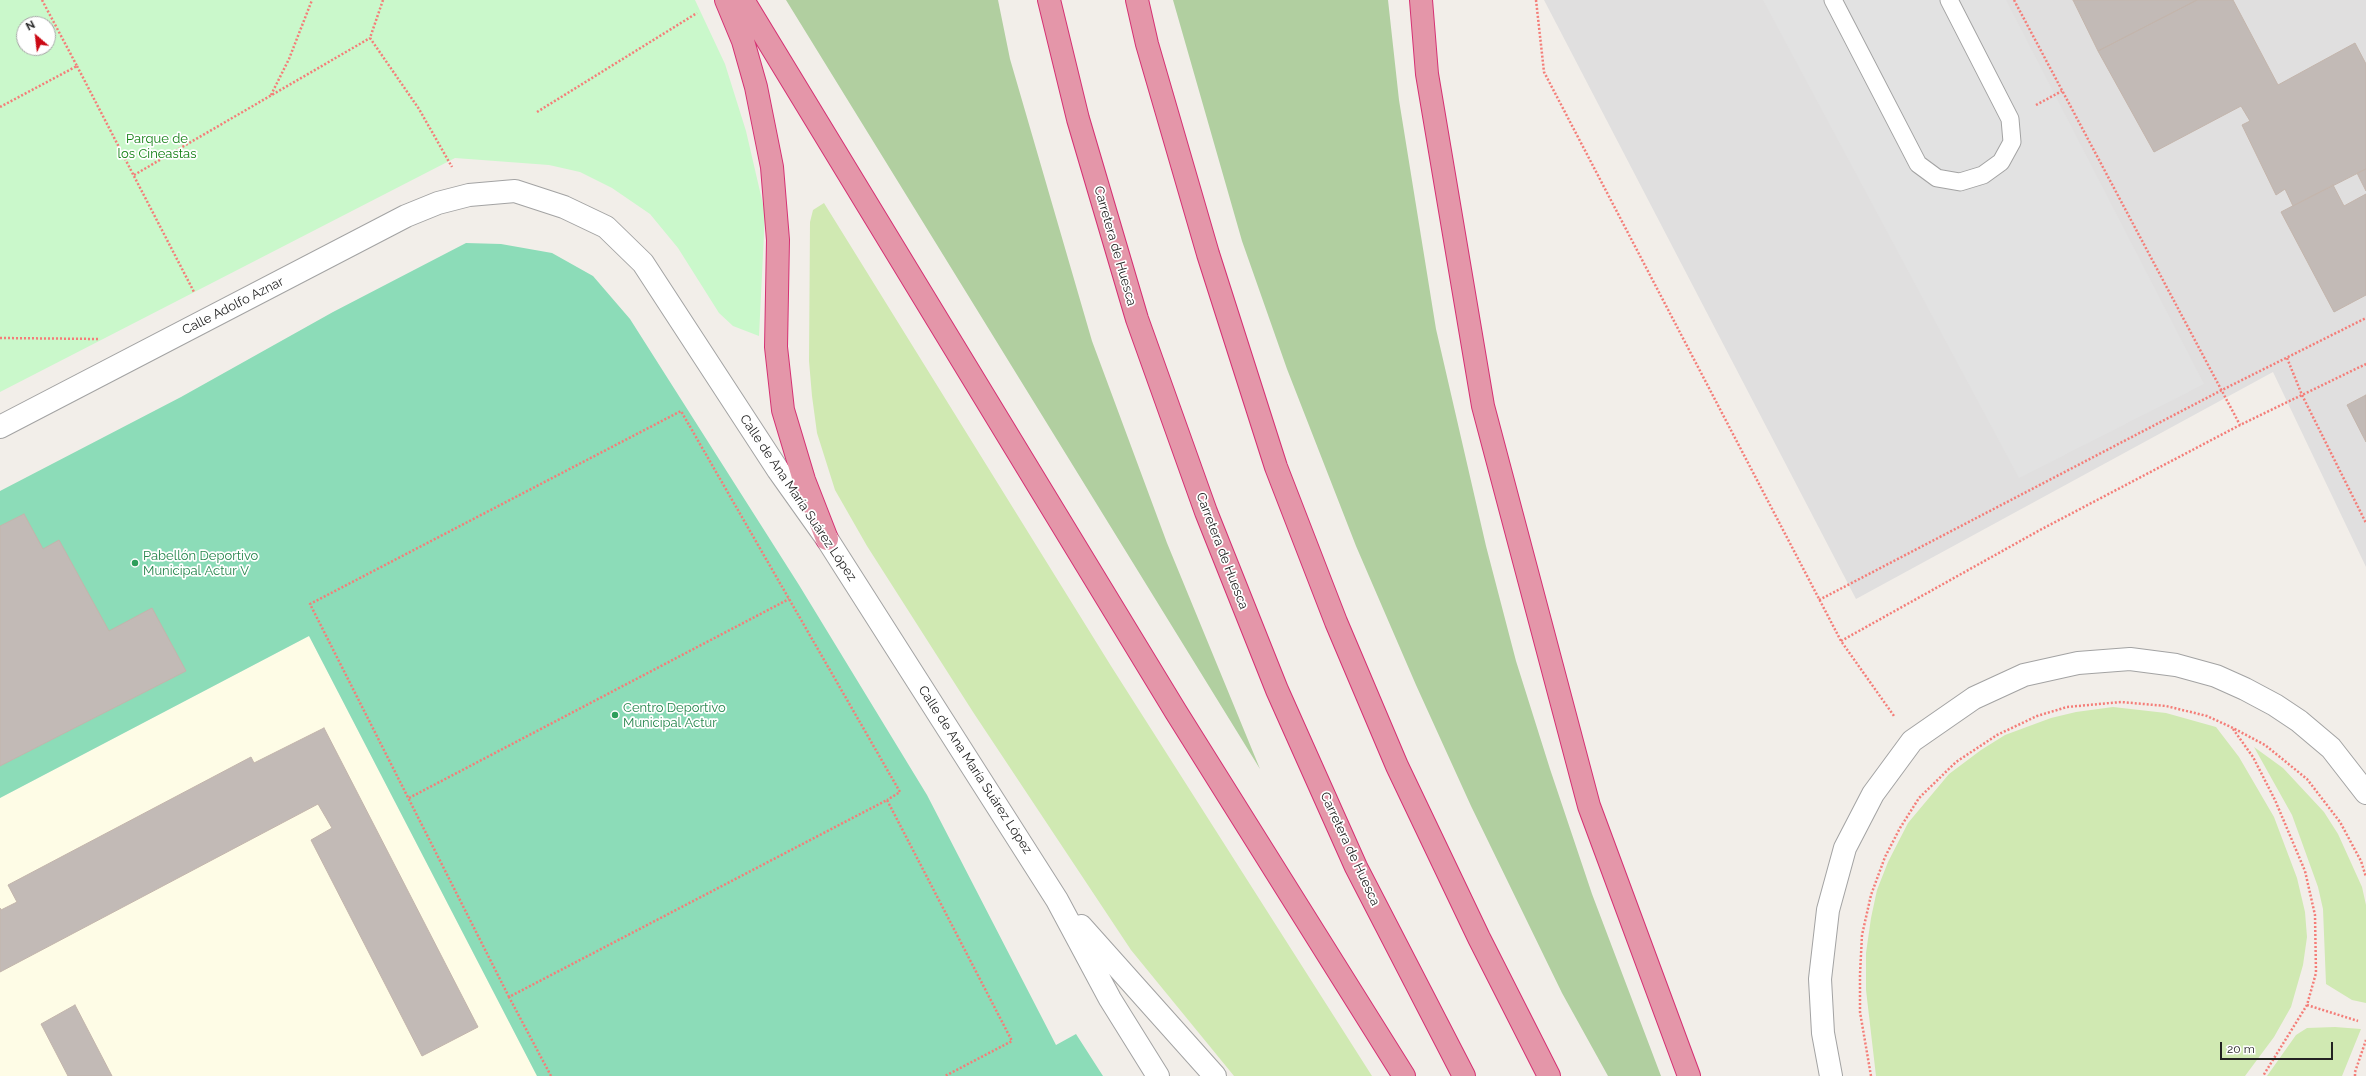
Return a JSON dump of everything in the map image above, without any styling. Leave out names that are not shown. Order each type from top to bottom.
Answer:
[{"type":"highway","points":[[726,0],[743,41],[754,81],[772,167],[778,240],[776,347],[783,410],[804,480],[827,539]]},
{"type":"highway","points":[[743,0],[1172,706],[1404,1076]]},
{"type":"highway","name":"Carretera de Huesca","points":[[1049,0],[1078,118],[1137,319],[1206,512],[1277,690],[1356,867],[1464,1076]]},
{"type":"highway","points":[[1137,0],[1147,44],[1208,254],[1276,467],[1336,622],[1397,766],[1479,938],[1549,1076]]},
{"type":"highway","points":[[1421,0],[1427,74],[1483,406],[1588,806],[1689,1076]]},
{"type":"street","name":"Calle de Ana María Suárez López","points":[[469,195],[515,192],[564,207],[606,227],[644,263],[778,470],[827,539],[1058,900],[1110,998],[1158,1076]]},
{"type":"street","name":"Calle Adolfo Aznar","points":[[0,427],[406,216],[438,203],[469,195]]},
{"type":"street","points":[[1831,1076],[1823,1033],[1820,979],[1828,910],[1845,848],[1873,794],[1912,741],[1974,698],[2024,675],[2078,663],[2130,659],[2191,668],[2216,676],[2275,705],[2300,722],[2331,748],[2366,793]]},
{"type":"street","name":"Calle de Ana María Suárez López","points":[[1058,900],[1215,1076]]},
{"type":"lane","points":[[1833,0],[1918,164],[1937,178],[1960,182],[1983,175],[2001,162],[2012,142],[2010,119],[1949,0]]},
{"type":"path","points":[[42,0],[196,296]]},
{"type":"path","points":[[271,96],[289,59],[312,0]]},
{"type":"path","points":[[134,175],[370,38],[383,0]]},
{"type":"path","points":[[1536,0],[1544,72],[1841,641],[1912,741]]},
{"type":"path","points":[[2014,0],[2240,425]]},
{"type":"path","points":[[537,112],[698,12]]},
{"type":"path","points":[[370,38],[419,109],[452,167]]},
{"type":"path","points":[[0,107],[77,66]]},
{"type":"path","points":[[1819,600],[2222,390],[2366,318]]},
{"type":"path","points":[[0,338],[105,339]]},
{"type":"path","points":[[2287,358],[2302,395],[2366,523]]},
{"type":"path","points":[[1841,641],[2040,530],[2240,425],[2366,364]]},
{"type":"path","points":[[509,997],[900,792],[681,411],[310,604],[509,997],[551,1076]]},
{"type":"path","points":[[409,798],[789,599]]},
{"type":"path","points":[[1871,1076],[1860,1012],[1862,935],[1871,895],[1885,857],[1900,828],[1919,798],[1956,762],[1997,735],[2037,716],[2067,707],[2121,702],[2166,706],[2207,716],[2232,728],[2265,745],[2307,779],[2340,822],[2361,861],[2366,877]]},
{"type":"path","points":[[2232,728],[2253,757],[2275,800],[2305,871],[2315,915],[2317,951],[2316,973],[2307,1005],[2263,1076]]},
{"type":"path","points":[[887,800],[1012,1041],[945,1076]]},
{"type":"path","points":[[2307,1005],[2358,1021]]},
{"type":"path","points":[[2355,1076],[2366,1040]]},
{"type":"shaded area","points":[[1544,0],[2366,0],[2366,567],[2273,372],[1856,599]]},
{"type":"shaded area","points":[[1763,0],[2006,0],[2204,384],[2019,478]]},
{"type":"shaded area","points":[[309,636],[537,1076],[0,1076],[0,798]]},
{"type":"green space","name":"Parque de los Cineastas","points":[[0,0],[695,0],[725,64],[746,131],[765,213],[759,336],[733,326],[719,313],[678,248],[650,214],[612,188],[580,172],[549,165],[455,158],[0,392]]},
{"type":"green space","points":[[786,0],[998,0],[1010,59],[1092,341],[1167,543],[1260,769]]},
{"type":"green space","points":[[1173,0],[1388,0],[1399,100],[1436,329],[1486,546],[1516,661],[1550,769],[1592,894],[1661,1076],[1608,1076],[1562,993],[1471,806],[1416,685],[1356,546],[1287,369],[1242,241]]},
{"type":"green space","points":[[824,203],[1111,666],[1372,1076],[1234,1076],[1131,950],[973,712],[867,546],[835,490],[817,433],[812,396],[809,361],[810,222],[813,210]]},
{"type":"green space","name":"Centro Deportivo Municipal Actur","points":[[466,243],[501,244],[552,253],[593,276],[630,319],[799,585],[927,795],[1056,1045],[1076,1034],[1103,1076],[537,1076],[309,636],[0,798],[0,491],[181,397],[333,312]]},
{"type":"green space","points":[[2113,707],[2166,713],[2216,727],[2239,757],[2274,817],[2297,878],[2305,912],[2307,937],[2303,965],[2291,1007],[2274,1037],[2245,1076],[1876,1076],[1866,990],[1866,953],[1877,890],[1888,862],[1908,823],[1949,774],[1981,750],[2005,735],[2051,718],[2076,712]]},
{"type":"green space","points":[[2254,747],[2283,768],[2324,812],[2338,834],[2362,887],[2366,905],[2366,1003],[2352,1000],[2326,984],[2323,909],[2318,887],[2292,815]]},
{"type":"green space","points":[[2335,1027],[2361,1029],[2342,1076],[2267,1076],[2296,1035],[2307,1028]]},
{"type":"building","points":[[2073,0],[2197,0],[2098,51]]},
{"type":"building","points":[[2197,0],[2233,0],[2278,85],[2355,43],[2366,64],[2366,169],[2293,206],[2285,189],[2276,195],[2242,125],[2250,121],[2241,106],[2154,152],[2098,51]]},
{"type":"building","points":[[2366,169],[2366,191],[2357,173]]},
{"type":"building","points":[[2333,185],[2344,206],[2366,194],[2366,295],[2334,312],[2281,212]]},
{"type":"building","points":[[2366,395],[2366,442],[2347,405]]},
{"type":"building","points":[[24,514],[43,549],[59,540],[109,631],[152,608],[186,671],[0,766],[0,526]]},
{"type":"building","points":[[324,728],[478,1027],[422,1056],[311,840],[332,828],[318,804],[0,972],[0,908],[1,910],[17,902],[8,885],[251,757],[254,763]]},
{"type":"building","points":[[75,1005],[112,1076],[68,1076],[41,1024]]},
{"type":"place","name":"Pabellón Deportivo Municipal Actur V","points":[[135,563]]},
{"type":"place","name":"Centro Deportivo Municipal Actur","points":[[615,715]]}]
